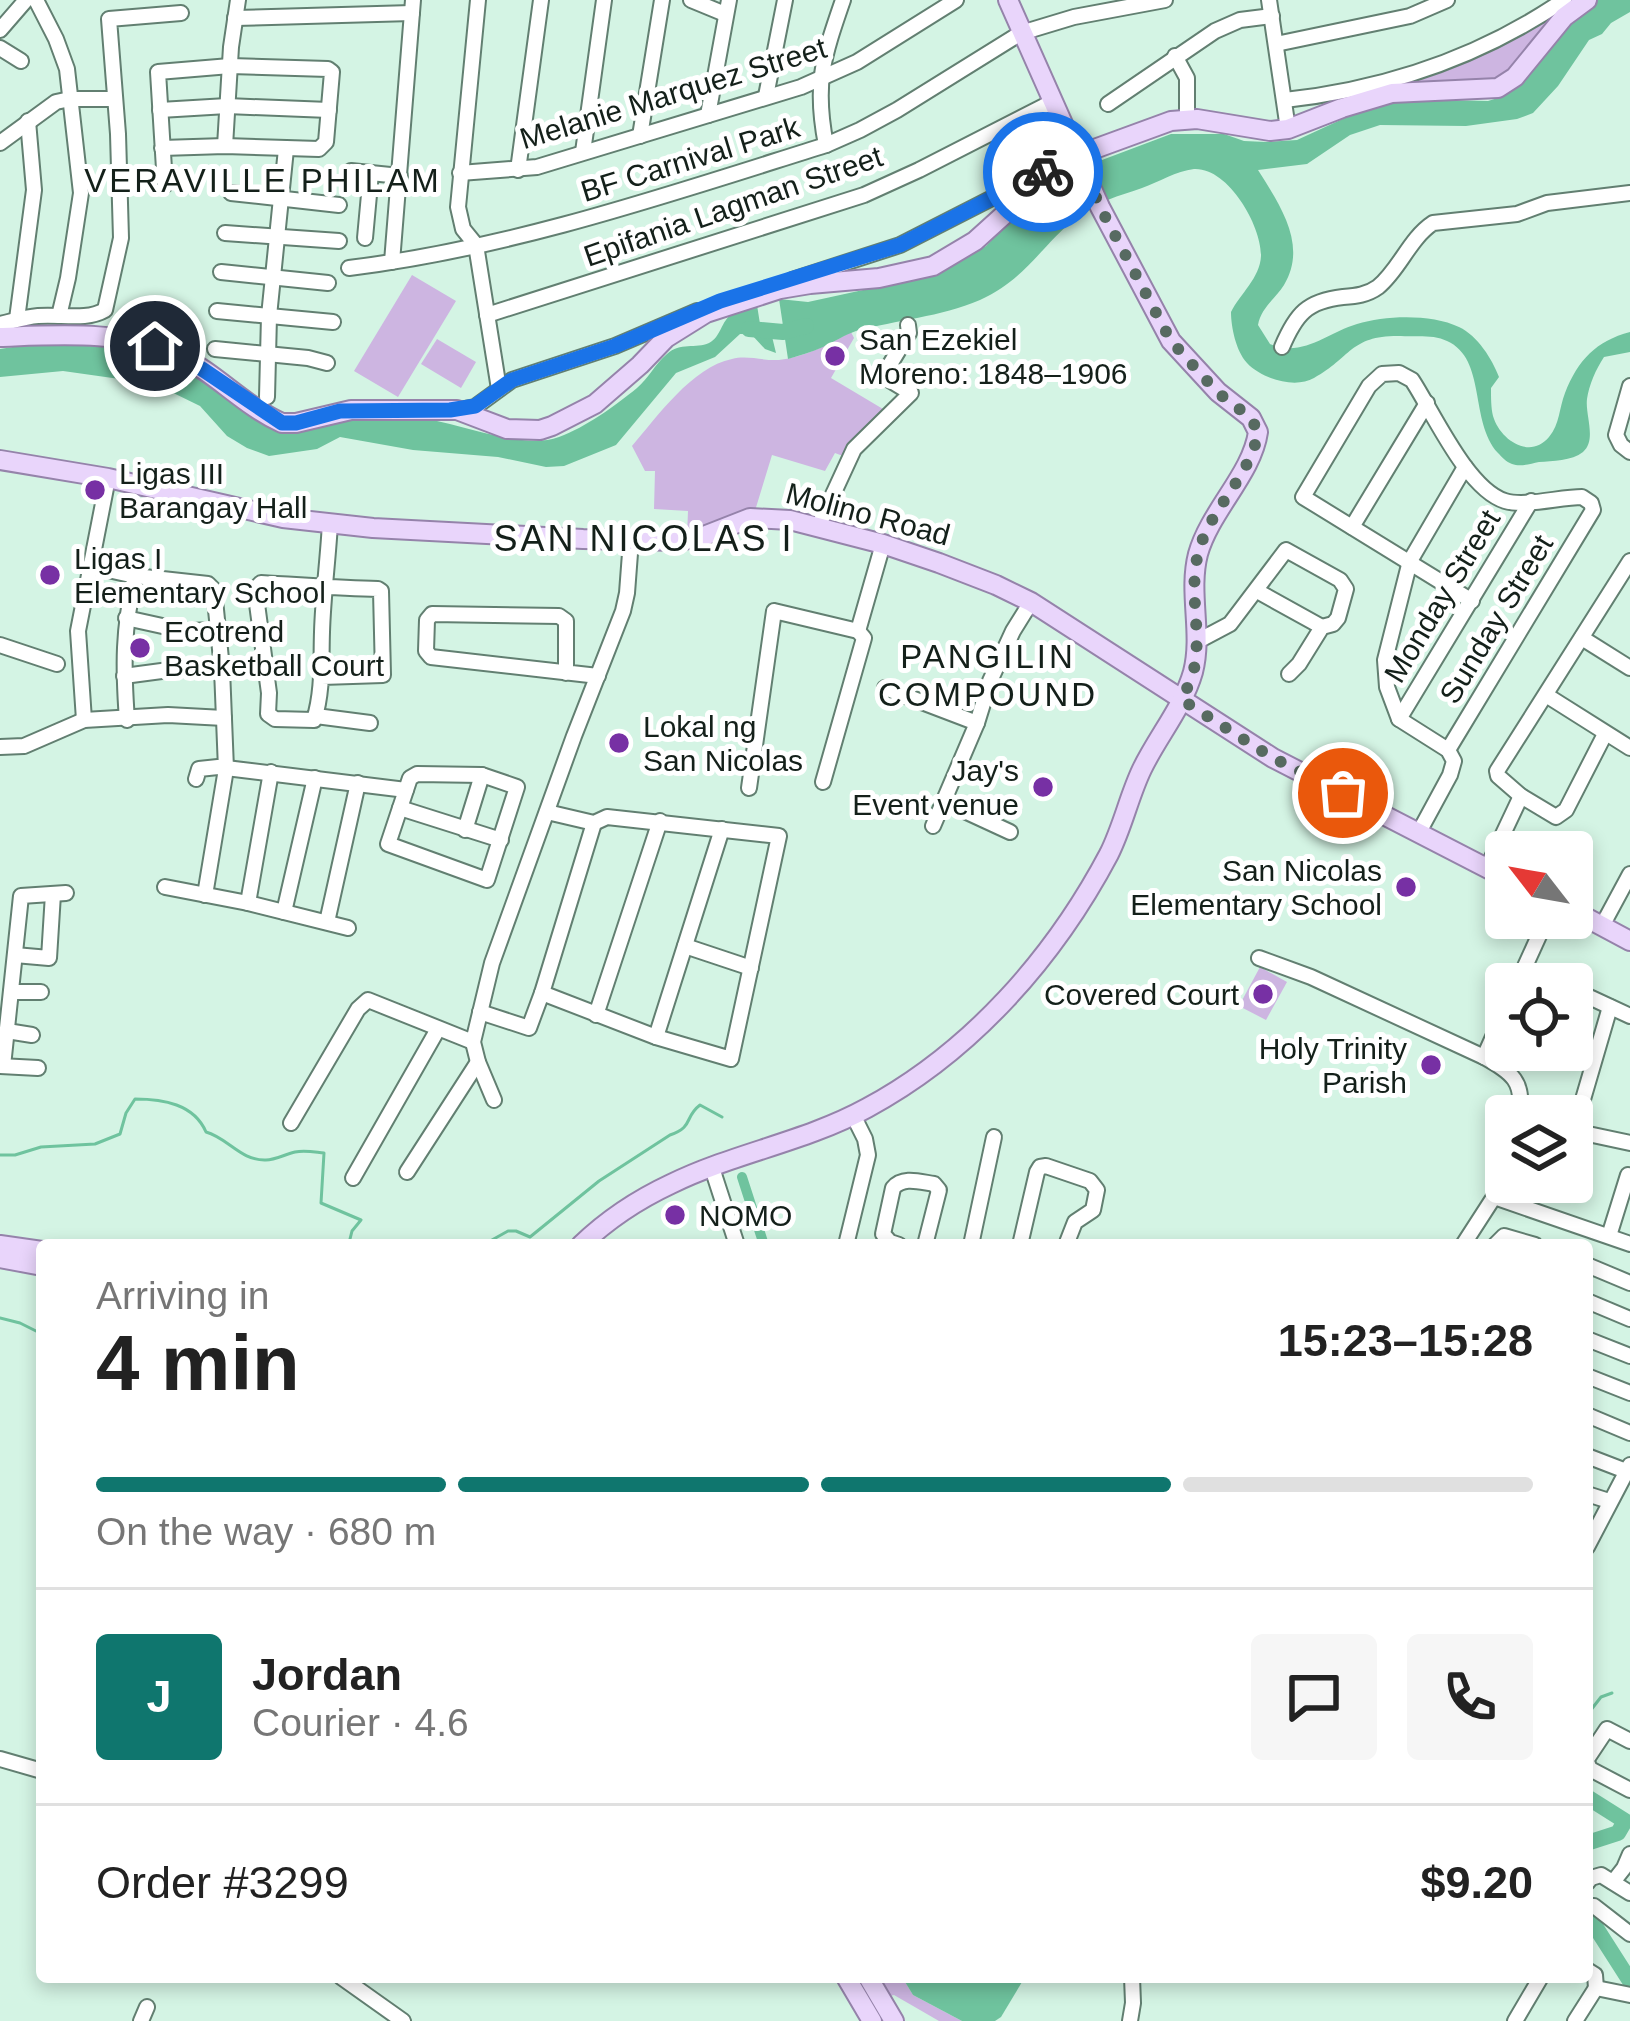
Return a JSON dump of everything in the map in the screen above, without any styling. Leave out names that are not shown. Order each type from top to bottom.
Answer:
[{"type":"main road","points":[[587,1239],[671,1184],[788,1143],[890,1096],[977,1030],[1036,963],[1108,856],[1145,762],[1182,700],[1195,665],[1197,558],[1204,536],[1253,451],[1258,432],[1251,418],[1217,392],[1171,341],[1100,207],[1008,0]]},
{"type":"main road","points":[[0,337],[58,324],[144,344],[178,355],[282,423],[351,410],[457,410],[507,429],[540,430],[595,404],[666,338],[706,313],[780,290],[856,282],[946,260],[990,228],[1025,193],[1153,127],[1187,120],[1288,129],[1392,93],[1490,89],[1507,84],[1564,17],[1587,0]]},
{"type":"main road","name":"Molino Road","points":[[0,460],[330,524],[632,540],[688,540],[756,517],[818,526],[970,574],[1031,602],[1273,758],[1485,867]]},
{"type":"main road","points":[[1593,922],[1630,940]]},
{"type":"main road","points":[[0,1245],[36,1250]]},
{"type":"main road","points":[[0,1258],[36,1265]]},
{"type":"main road","points":[[850,1983],[872,2021]]},
{"type":"main road","points":[[872,1983],[894,2021]]},
{"type":"street","points":[[0,30],[26,0]]},
{"type":"street","points":[[36,0],[67,69],[81,193],[58,324]]},
{"type":"street","points":[[225,146],[238,0]]},
{"type":"street","points":[[478,0],[458,207],[461,224],[476,245],[499,389]]},
{"type":"street","points":[[518,170],[542,0]]},
{"type":"street","points":[[584,152],[604,0]]},
{"type":"street","points":[[640,136],[662,0]]},
{"type":"street","points":[[691,0],[727,7],[708,115]]},
{"type":"street","points":[[766,96],[785,0]]},
{"type":"street","points":[[826,145],[819,80],[843,0]]},
{"type":"street","name":"BF Carnival Park","points":[[349,268],[574,223],[826,145],[897,110],[1021,33],[1074,17],[1165,0]]},
{"type":"street","points":[[1276,44],[1410,16],[1447,0]]},
{"type":"street","points":[[1285,100],[1359,89],[1428,71],[1478,51],[1564,0]]},
{"type":"street","name":"Melanie Marquez Street","points":[[460,173],[537,167],[819,80],[857,62],[947,3]]},
{"type":"street","points":[[235,18],[412,6],[392,262]]},
{"type":"street","points":[[1108,104],[1215,31],[1270,8],[1288,129]]},
{"type":"street","points":[[0,324],[17,319],[58,324],[105,310],[121,238],[109,19],[181,13]]},
{"type":"street","points":[[0,48],[21,61]]},
{"type":"street","points":[[1175,56],[1187,78],[1187,120]]},
{"type":"street","points":[[162,148],[324,147],[332,72],[230,66],[158,72],[162,148],[165,185]]},
{"type":"street","points":[[0,143],[56,102],[114,98]]},
{"type":"street","name":"Epifania Lagman Street","points":[[487,315],[863,195],[1054,101]]},
{"type":"street","points":[[160,110],[227,106],[329,110]]},
{"type":"street","points":[[17,319],[34,190],[28,121]]},
{"type":"street","points":[[267,397],[269,316],[286,149]]},
{"type":"street","points":[[457,410],[475,406],[512,380],[615,346],[720,301],[900,245],[1080,162]]},
{"type":"street","points":[[351,171],[400,176]]},
{"type":"street","points":[[365,238],[371,173]]},
{"type":"street","points":[[231,193],[339,205]]},
{"type":"street","points":[[1282,347],[1304,310],[1322,299],[1363,296],[1379,286],[1421,231],[1433,223],[1630,194]]},
{"type":"street","points":[[225,233],[339,241]]},
{"type":"street","points":[[221,272],[328,283]]},
{"type":"street","points":[[217,310],[333,322]]},
{"type":"street","points":[[818,526],[854,449],[910,393],[884,376],[910,332],[908,325]]},
{"type":"street","points":[[215,349],[327,363]]},
{"type":"street","points":[[1472,601],[1303,497],[1370,386],[1382,374],[1407,375],[1481,485],[1502,500],[1531,500]]},
{"type":"street","points":[[1630,386],[1616,435],[1630,452]]},
{"type":"street","points":[[1352,527],[1427,403]]},
{"type":"street","points":[[1448,750],[1399,719],[1385,660],[1410,561],[1466,467]]},
{"type":"street","points":[[85,720],[79,631],[109,478]]},
{"type":"street","name":"Sunday Street","points":[[1418,834],[1454,767],[1448,750],[1593,510],[1582,497],[1531,500]]},
{"type":"street","name":"Monday Street","points":[[1399,719],[1531,500]]},
{"type":"street","points":[[322,677],[380,676],[385,671],[381,591],[326,587],[260,583],[255,589],[268,714],[275,719],[314,720],[322,677],[326,587],[330,524]]},
{"type":"street","points":[[494,1100],[473,1042],[492,963],[627,593],[632,540]]},
{"type":"street","points":[[858,631],[883,544]]},
{"type":"street","points":[[1196,642],[1230,624],[1286,550],[1340,580],[1346,589],[1338,618],[1322,627],[1257,591]]},
{"type":"street","points":[[1605,734],[1556,818],[1502,781],[1497,770],[1582,638],[1623,586],[1630,561]]},
{"type":"street","points":[[90,566],[212,586],[222,669],[226,769],[205,895]]},
{"type":"street","points":[[127,720],[126,618],[135,576]]},
{"type":"street","points":[[933,826],[990,681],[1031,602]]},
{"type":"street","points":[[749,788],[775,611],[858,631],[864,638],[823,782]]},
{"type":"street","points":[[566,673],[566,621],[559,616],[432,614],[427,620],[430,657],[566,673],[598,676]]},
{"type":"street","points":[[126,618],[185,631],[218,630]]},
{"type":"street","points":[[1288,674],[1322,627]]},
{"type":"street","points":[[1582,638],[1630,668]]},
{"type":"street","points":[[0,645],[57,664]]},
{"type":"street","points":[[124,676],[222,669]]},
{"type":"street","points":[[885,688],[977,723]]},
{"type":"street","points":[[1546,695],[1630,748]]},
{"type":"street","points":[[0,746],[24,746],[85,720],[169,715],[224,718]]},
{"type":"street","points":[[316,716],[370,723]]},
{"type":"street","points":[[196,779],[199,769],[226,769],[406,790]]},
{"type":"street","points":[[248,903],[271,772]]},
{"type":"street","points":[[418,774],[482,775],[517,787],[487,880],[388,844],[410,778],[418,774]]},
{"type":"street","points":[[466,830],[482,775]]},
{"type":"street","points":[[284,912],[315,778]]},
{"type":"street","points":[[327,922],[358,783]]},
{"type":"street","points":[[1504,831],[1521,796]]},
{"type":"street","points":[[945,802],[1010,832]]},
{"type":"street","points":[[400,808],[501,840]]},
{"type":"street","points":[[542,993],[656,1037],[731,1059],[779,836],[607,817],[594,823],[547,812]]},
{"type":"street","points":[[596,1016],[660,821]]},
{"type":"street","points":[[480,1012],[529,1028],[594,823]]},
{"type":"street","points":[[656,1037],[722,829]]},
{"type":"street","points":[[1601,926],[1630,874]]},
{"type":"street","points":[[165,887],[348,928]]},
{"type":"street","points":[[15,956],[49,958],[60,894],[21,896],[5,1021],[2,1066],[38,1068]]},
{"type":"street","points":[[685,946],[751,968]]},
{"type":"street","points":[[1259,958],[1484,1057],[1519,1083],[1520,1095]]},
{"type":"street","points":[[11,992],[41,992]]},
{"type":"street","points":[[1593,999],[1630,1016]]},
{"type":"street","points":[[291,1123],[358,1009],[368,1000],[473,1042]]},
{"type":"street","points":[[1584,1095],[1610,1007]]},
{"type":"street","points":[[5,1021],[32,1034]]},
{"type":"street","points":[[353,1178],[438,1029]]},
{"type":"street","points":[[407,1172],[478,1062]]},
{"type":"street","points":[[847,1239],[868,1155],[866,1139],[853,1115]]},
{"type":"street","points":[[972,1239],[994,1137]]},
{"type":"street","points":[[1593,1137],[1630,1142]]},
{"type":"street","points":[[1021,1239],[1037,1172],[1046,1166],[1090,1180],[1097,1190],[1093,1210],[1075,1222],[1068,1239]]},
{"type":"street","points":[[712,1168],[734,1239]]},
{"type":"street","points":[[1609,1236],[1628,1175]]},
{"type":"street","points":[[888,1239],[884,1234],[893,1188],[905,1181],[934,1184],[939,1190],[927,1239]]},
{"type":"street","points":[[1467,1239],[1489,1203]]},
{"type":"street","points":[[1511,1203],[1630,1244]]},
{"type":"street","points":[[1593,1268],[1630,1283]]},
{"type":"street","points":[[1593,1304],[1630,1319]]},
{"type":"street","points":[[1593,1341],[1630,1356]]},
{"type":"street","points":[[1593,1379],[1630,1394]]},
{"type":"street","points":[[1593,1417],[1630,1432]]},
{"type":"street","points":[[1593,1458],[1628,1468],[1593,1532]]},
{"type":"street","points":[[1593,1496],[1609,1502]]},
{"type":"street","points":[[1593,1751],[1607,1729],[1630,1741]]},
{"type":"street","points":[[0,1759],[36,1769]]},
{"type":"street","points":[[1593,1770],[1630,1790]]},
{"type":"street","points":[[1613,1882],[1630,1854]]},
{"type":"street","points":[[1593,1877],[1601,1875],[1630,1893]]},
{"type":"street","points":[[1594,1906],[1630,1934]]},
{"type":"street","points":[[1575,2021],[1596,1988],[1598,1980],[1593,1974]]},
{"type":"street","points":[[349,1983],[403,2021]]},
{"type":"street","points":[[1130,2021],[1132,1983]]},
{"type":"street","points":[[1515,2021],[1537,1983]]},
{"type":"street","points":[[1596,1988],[1630,1995]]},
{"type":"shaded area","points":[[1570,0],[1583,0],[1506,81],[1403,85]]},
{"type":"shaded area","points":[[1598,0],[1630,0],[1630,12],[1589,40],[1533,113],[1466,126],[1380,125],[1350,135],[1307,164],[1258,170],[1292,240],[1291,270],[1258,325],[1270,344],[1304,346],[1357,324],[1395,318],[1423,318],[1459,327],[1483,349],[1499,377],[1491,388],[1497,425],[1517,444],[1533,447],[1553,432],[1565,393],[1582,362],[1607,341],[1630,332],[1630,352],[1604,357],[1593,377],[1587,399],[1589,441],[1578,455],[1522,465],[1504,459],[1483,425],[1468,362],[1442,339],[1371,339],[1314,378],[1298,383],[1279,381],[1253,369],[1237,346],[1231,312],[1260,264],[1256,229],[1230,188],[1207,171],[1194,169],[1084,212],[1009,283],[980,300],[856,331],[788,359],[779,299],[808,302],[941,273],[986,246],[1045,186],[1171,134],[1297,140],[1373,105],[1403,99],[1488,101],[1504,96],[1572,18]]},
{"type":"shaded area","points":[[412,275],[456,301],[398,397],[354,371]]},
{"type":"shaded area","points":[[757,305],[760,324],[769,324],[776,353],[751,334],[740,334],[715,357],[676,373],[616,445],[564,466],[340,437],[317,449],[269,456],[227,436],[200,406],[155,384],[63,371],[0,377],[0,349],[51,341],[161,354],[270,426],[407,417],[505,438],[543,440],[569,433],[600,416],[637,388],[672,350],[709,343],[732,314]]},
{"type":"shaded area","points":[[851,332],[854,338],[831,378],[888,412],[848,458],[835,453],[825,471],[772,455],[754,514],[687,536],[688,511],[654,509],[655,471],[645,471],[632,446],[689,382],[732,359],[789,358]]},
{"type":"shaded area","points":[[437,339],[476,362],[461,388],[421,364]]},
{"type":"shaded area","name":"Covered Court","points":[[1260,967],[1287,982],[1266,1020],[1239,1006]]},
{"type":"shaded area","points":[[882,1983],[906,1983],[913,1995],[962,2021],[939,2021],[890,1996]]},
{"type":"shaded area","points":[[906,1983],[1021,1983],[995,2021],[962,2021],[913,1995]]},
{"type":"waterway","points":[[749,329],[783,332],[806,326]]},
{"type":"waterway","points":[[0,1155],[95,1144],[120,1134],[135,1099],[167,1102],[186,1109],[206,1132],[249,1157],[266,1160],[299,1151],[324,1153],[321,1203],[361,1220],[350,1239]]},
{"type":"waterway","points":[[494,1239],[508,1231],[530,1237],[599,1181],[683,1129],[700,1105],[722,1117]]},
{"type":"waterway","points":[[742,1177],[762,1239]]},
{"type":"waterway","points":[[0,1318],[36,1331]]},
{"type":"waterway","points":[[1593,1707],[1612,1693]]},
{"type":"waterway","points":[[1593,1801],[1625,1821],[1618,1833],[1593,1841]]},
{"type":"waterway","points":[[1593,1923],[1630,1981]]},
{"type":"way so far","points":[[1043,172],[1078,154],[1100,207],[1171,341],[1217,392],[1251,418],[1258,432],[1253,451],[1204,536],[1197,558],[1195,665],[1182,700],[1273,758],[1343,793]]},
{"type":"place","name":"San Ezekiel Moreno: 1848–1906","points":[[835,356]]},
{"type":"place","name":"Ligas III Barangay Hall","points":[[95,490]]},
{"type":"place","name":"Ligas I Elementary School","points":[[50,575]]},
{"type":"place","name":"Ecotrend Basketball Court","points":[[140,648]]},
{"type":"place","name":"Lokal ng San Nicolas","points":[[619,743]]},
{"type":"place","name":"Jay's Event venue","points":[[1043,787]]},
{"type":"place","name":"San Nicolas Elementary School","points":[[1406,887]]},
{"type":"place","name":"Covered Court","points":[[1263,994]]},
{"type":"place","name":"Holy Trinity Parish","points":[[1431,1065]]},
{"type":"place","name":"NOMO","points":[[675,1215]]},
{"type":"district","name":"VERAVILLE PHILAM","points":[[263,180]]},
{"type":"district","name":"SAN NICOLAS I","points":[[644,538]]},
{"type":"district","name":"PANGILIN COMPOUND","points":[[988,675]]},
{"type":"route","points":[[155,346],[202,369],[282,423],[351,410],[457,410],[475,406],[512,380],[615,346],[720,301],[900,245],[1043,172]]}]
